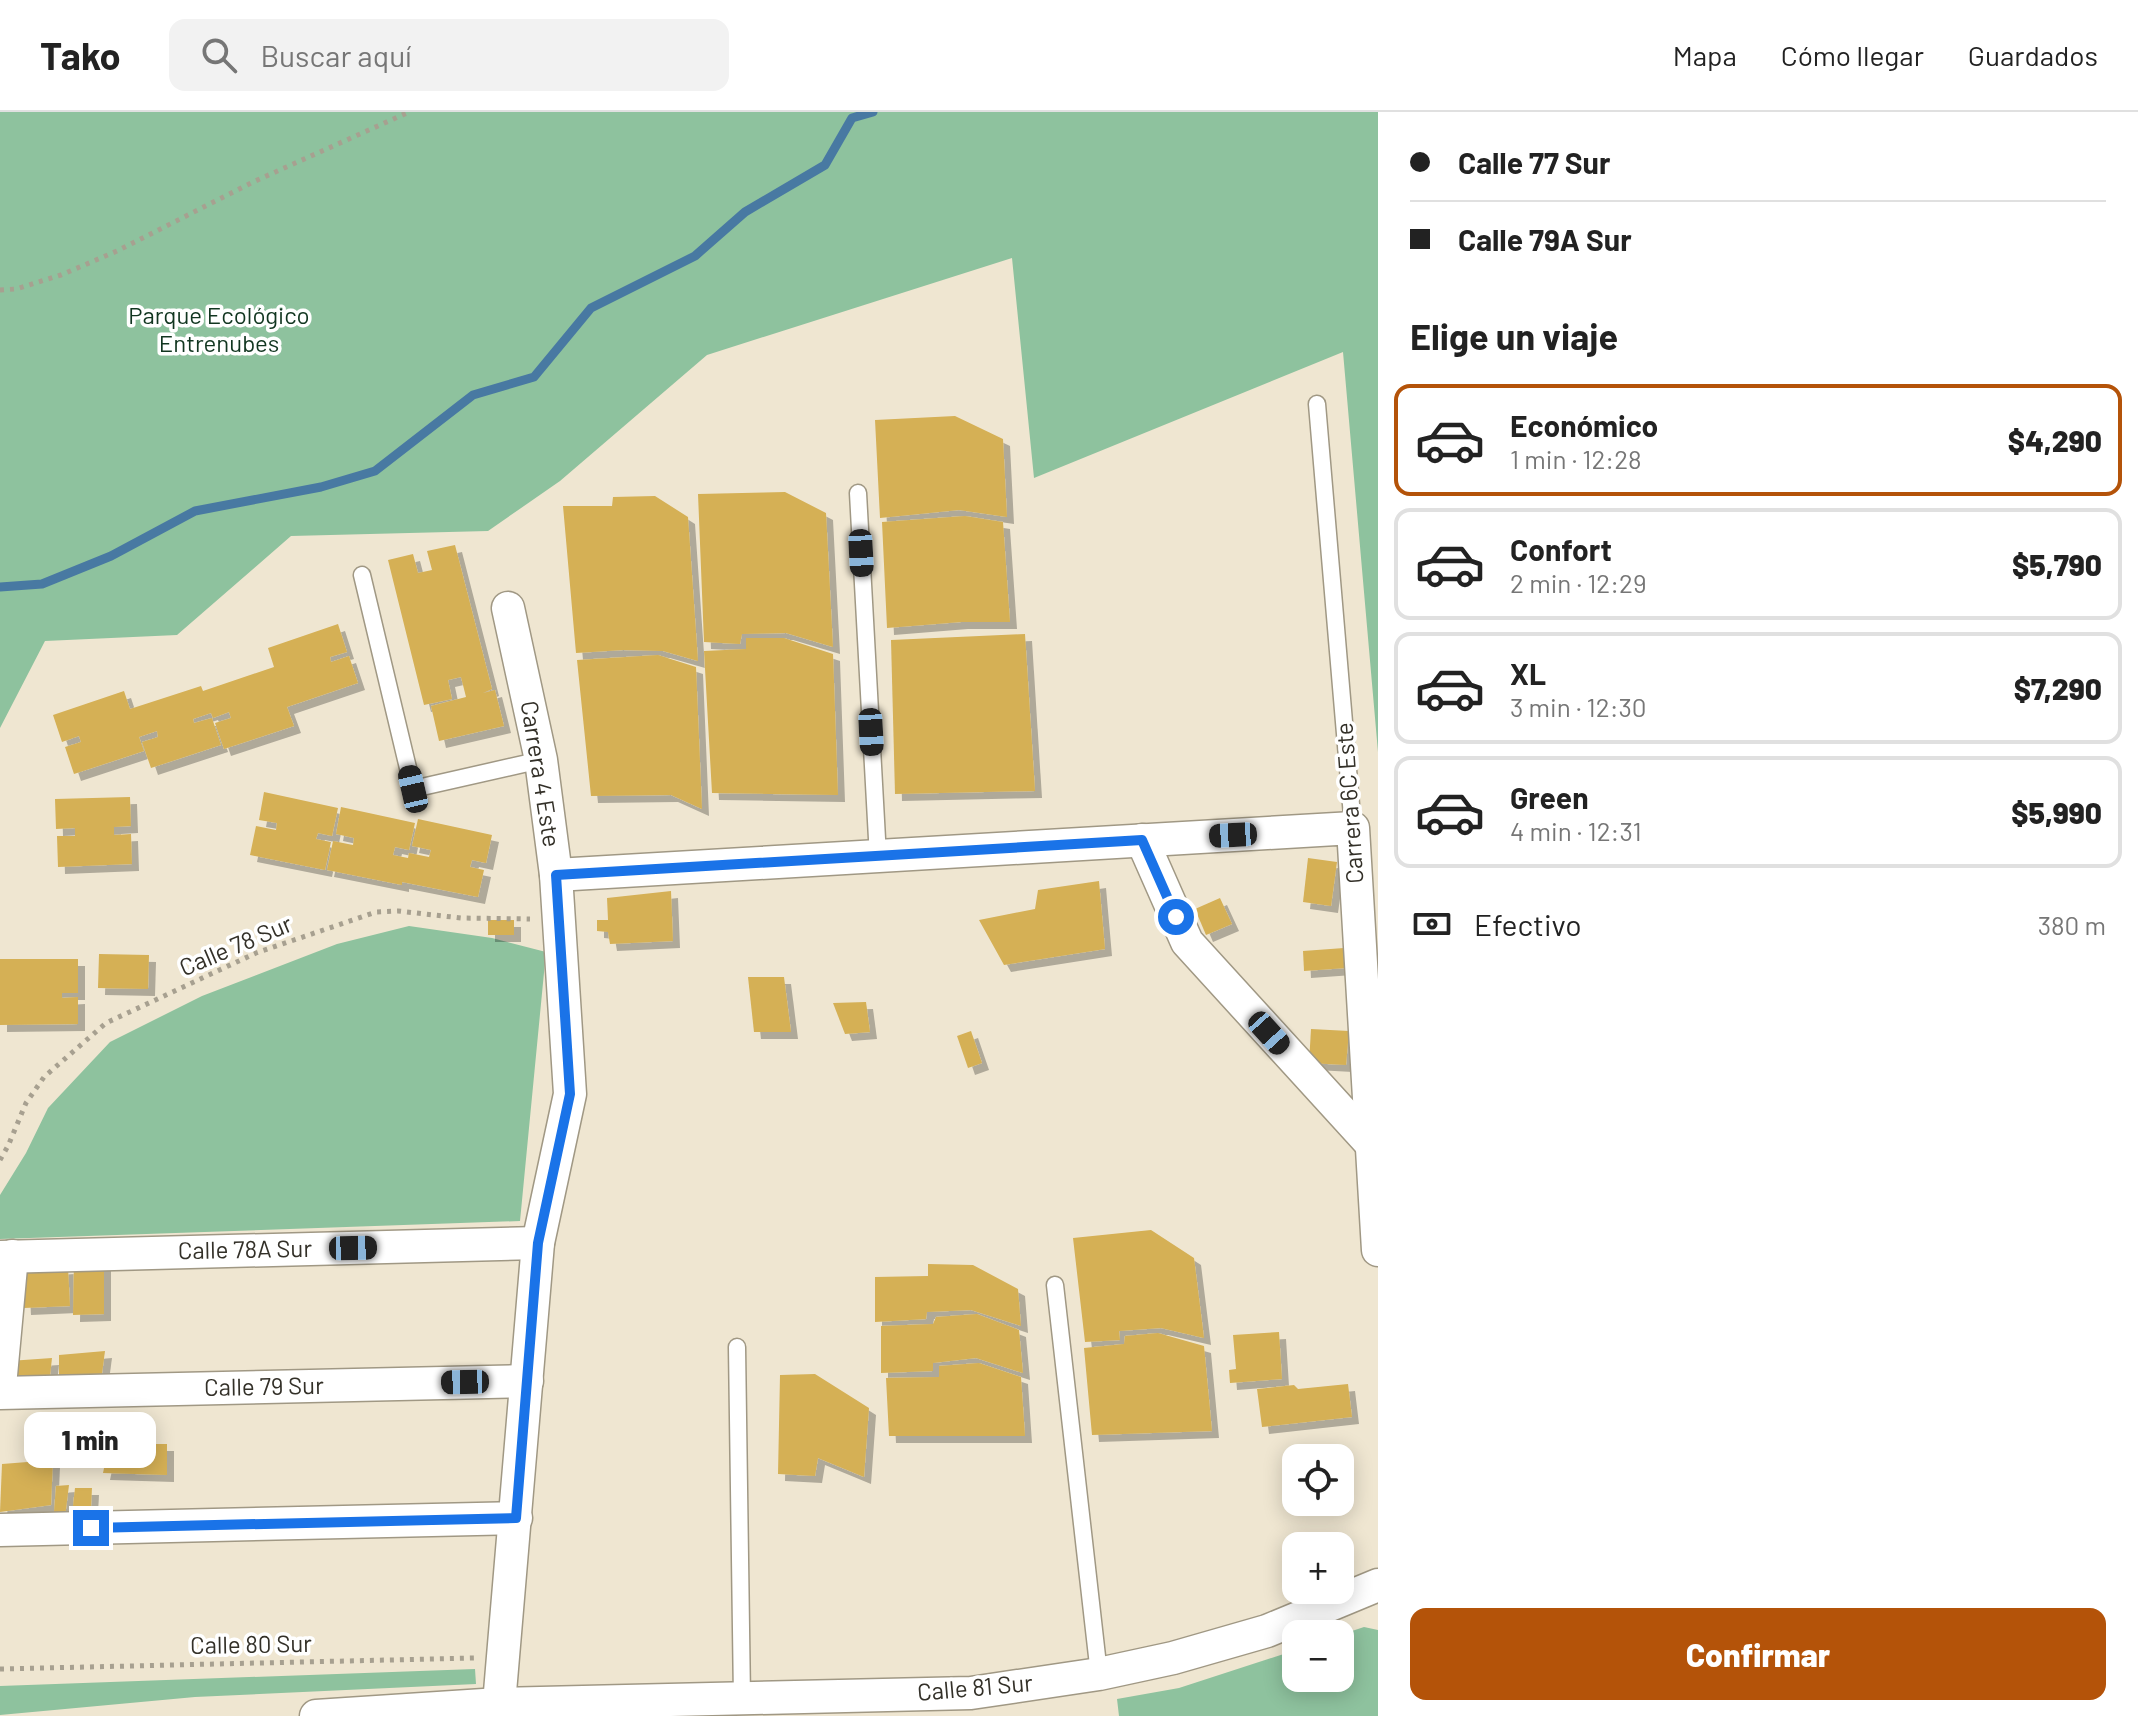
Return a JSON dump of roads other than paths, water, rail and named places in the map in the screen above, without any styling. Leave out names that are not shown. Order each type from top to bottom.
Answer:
[{"type":"street","name":"Carrera 4 Este","points":[[499,1704],[538,1243],[570,1094],[556,875],[541,760],[508,608]]},
{"type":"street","points":[[556,875],[1353,828]]},
{"type":"street","name":"Carrera 6C Este","points":[[1353,828],[1378,1250]]},
{"type":"street","points":[[1142,840],[1187,942],[1373,1146]]},
{"type":"street","name":"Calle 78A Sur","points":[[6,1257],[538,1243]]},
{"type":"street","points":[[0,1386],[6,1257]]},
{"type":"street","name":"Calle 79 Sur","points":[[0,1393],[527,1381]]},
{"type":"street","points":[[0,1530],[516,1518]]},
{"type":"street","name":"Calle 81 Sur","points":[[316,1716],[499,1704],[971,1693],[1099,1674],[1173,1658],[1267,1631],[1378,1585]]},
{"type":"lane","name":"Carrera 6C Este","points":[[1317,404],[1353,828]]},
{"type":"lane","points":[[858,493],[878,857]]},
{"type":"lane","points":[[362,575],[413,789],[541,760]]},
{"type":"lane","points":[[1055,1285],[1099,1674]]},
{"type":"lane","points":[[737,1347],[742,1699]]},
{"type":"waterway","points":[[0,587],[42,584],[111,556],[195,511],[321,487],[375,471],[473,395],[534,377],[591,308],[695,256],[745,212],[825,165],[852,118],[873,112]]},
{"type":"park label","name":"Parque Ecológico Entrenubes","points":[[219,330]]}]
